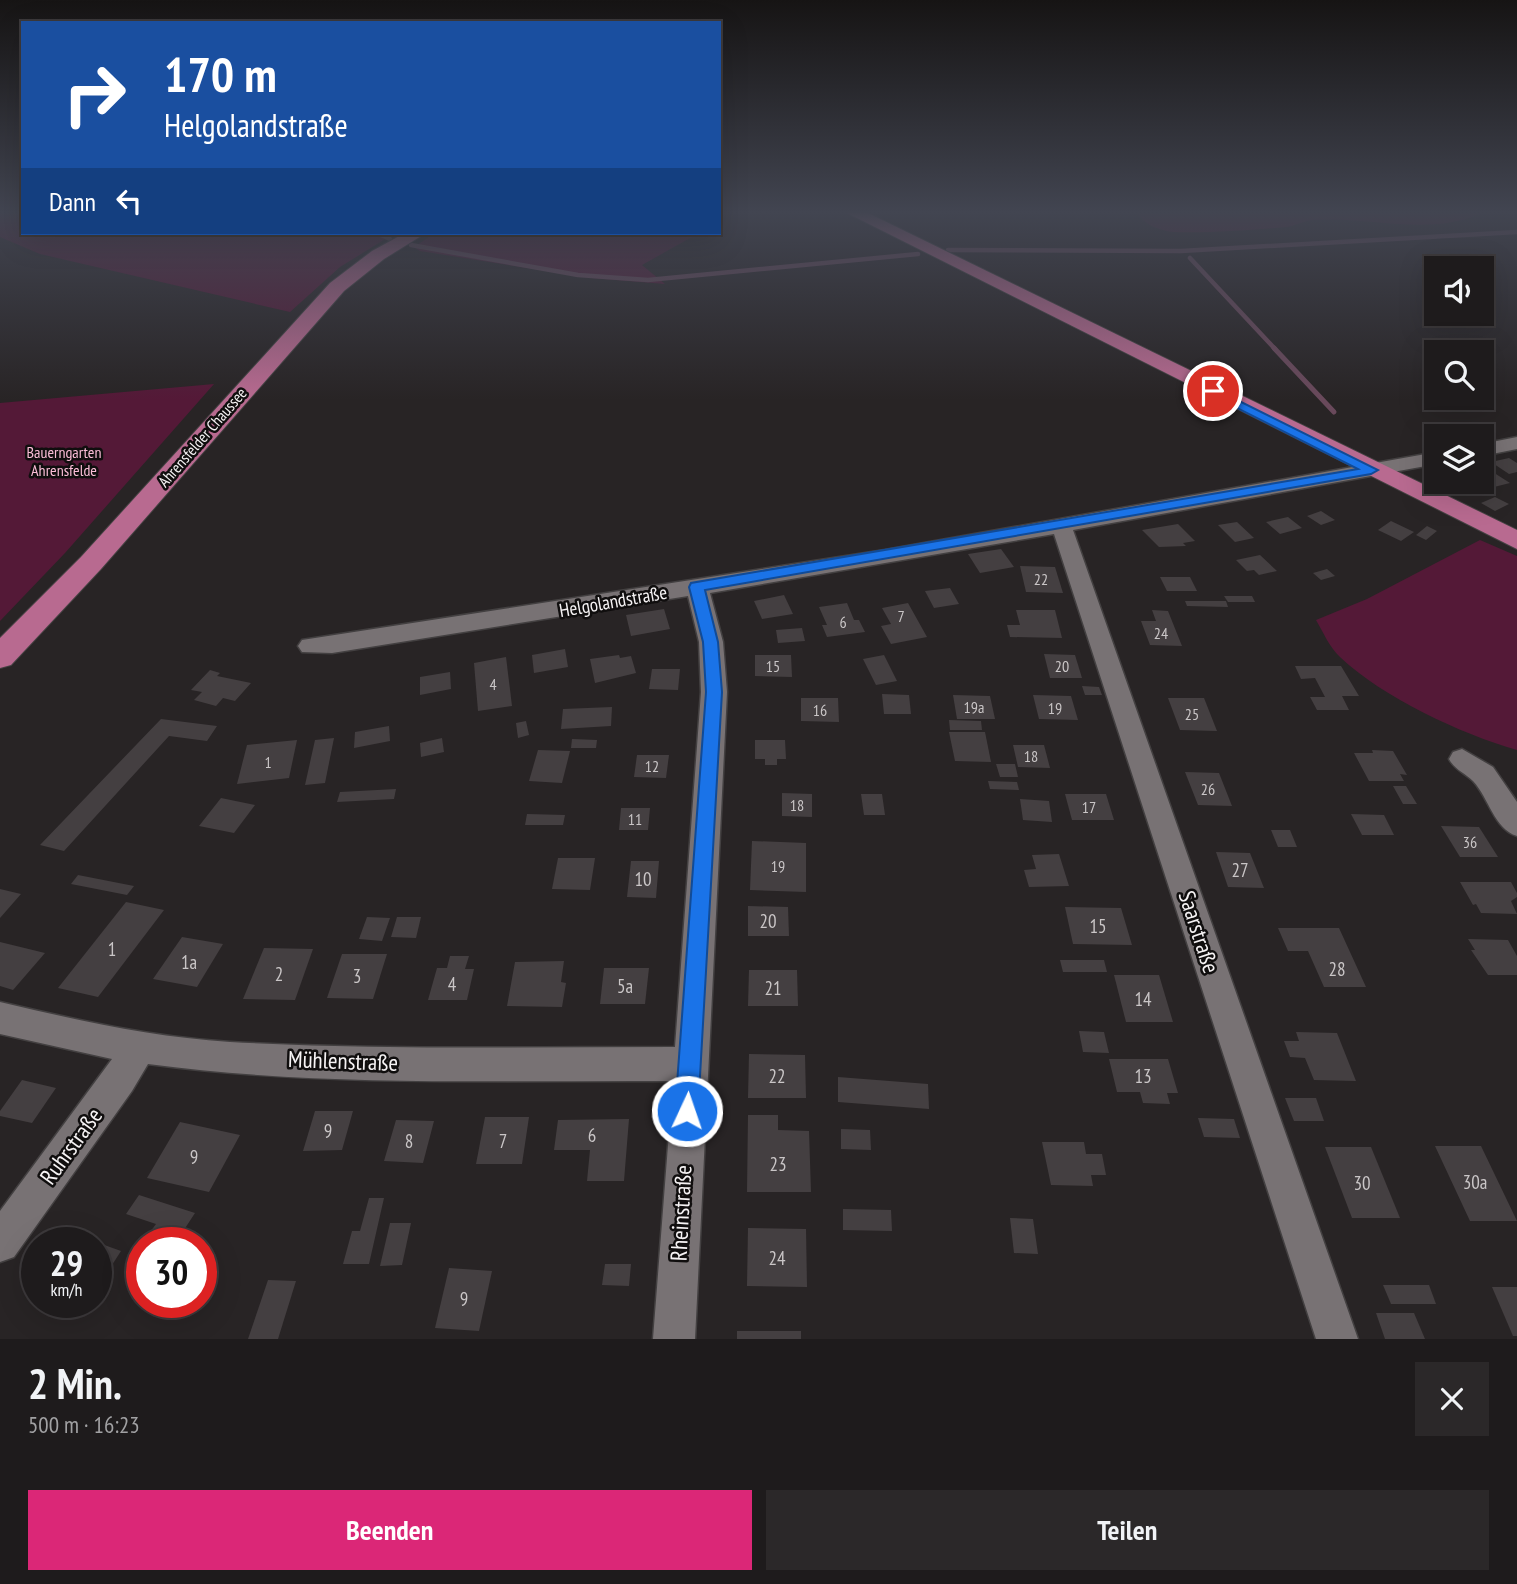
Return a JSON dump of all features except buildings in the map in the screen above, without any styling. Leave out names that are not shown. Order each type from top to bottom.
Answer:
[{"type":"main road","name":"Ahrensfelder Chaussee","points":[[0,657],[92,563],[334,290],[352,275]]},
{"type":"main road","points":[[980,275],[1517,541]]},
{"type":"street","points":[[1494,448],[1517,443]]},
{"type":"street","name":"Helgolandstraße","points":[[310,646],[346,643],[696,587],[1059,526],[1424,460]]},
{"type":"street","name":"Saarstraße","points":[[1059,526],[1064,532],[1140,754],[1337,1339]]},
{"type":"street","name":"Rheinstraße","points":[[674,1339],[714,692],[711,642],[696,587]]},
{"type":"street","points":[[1462,759],[1483,774],[1517,825]]},
{"type":"street","name":"Mühlenstraße","points":[[0,1018],[96,1041],[228,1058],[368,1063],[689,1064]]},
{"type":"street","name":"Ruhrstraße","points":[[0,1243],[120,1079],[139,1047]]},
{"type":"green space","points":[[133,275],[331,275],[290,312]]},
{"type":"green space","points":[[575,275],[655,275],[665,284]]},
{"type":"green space","name":"Bauerngarten Ahrensfelde","points":[[214,384],[65,553],[0,621],[0,403]]},
{"type":"green space","points":[[1480,540],[1517,556],[1517,750],[1447,724],[1378,686],[1336,653],[1316,620],[1367,599]]},
{"type":"waterway","points":[[585,275],[648,280],[695,275]]},
{"type":"waterway","points":[[1206,275],[1275,349]]},
{"type":"waterway","points":[[1274,348],[1334,412]]},
{"type":"route","points":[[687,1111],[714,692],[711,642],[696,587],[1371,470],[1213,391]]}]
